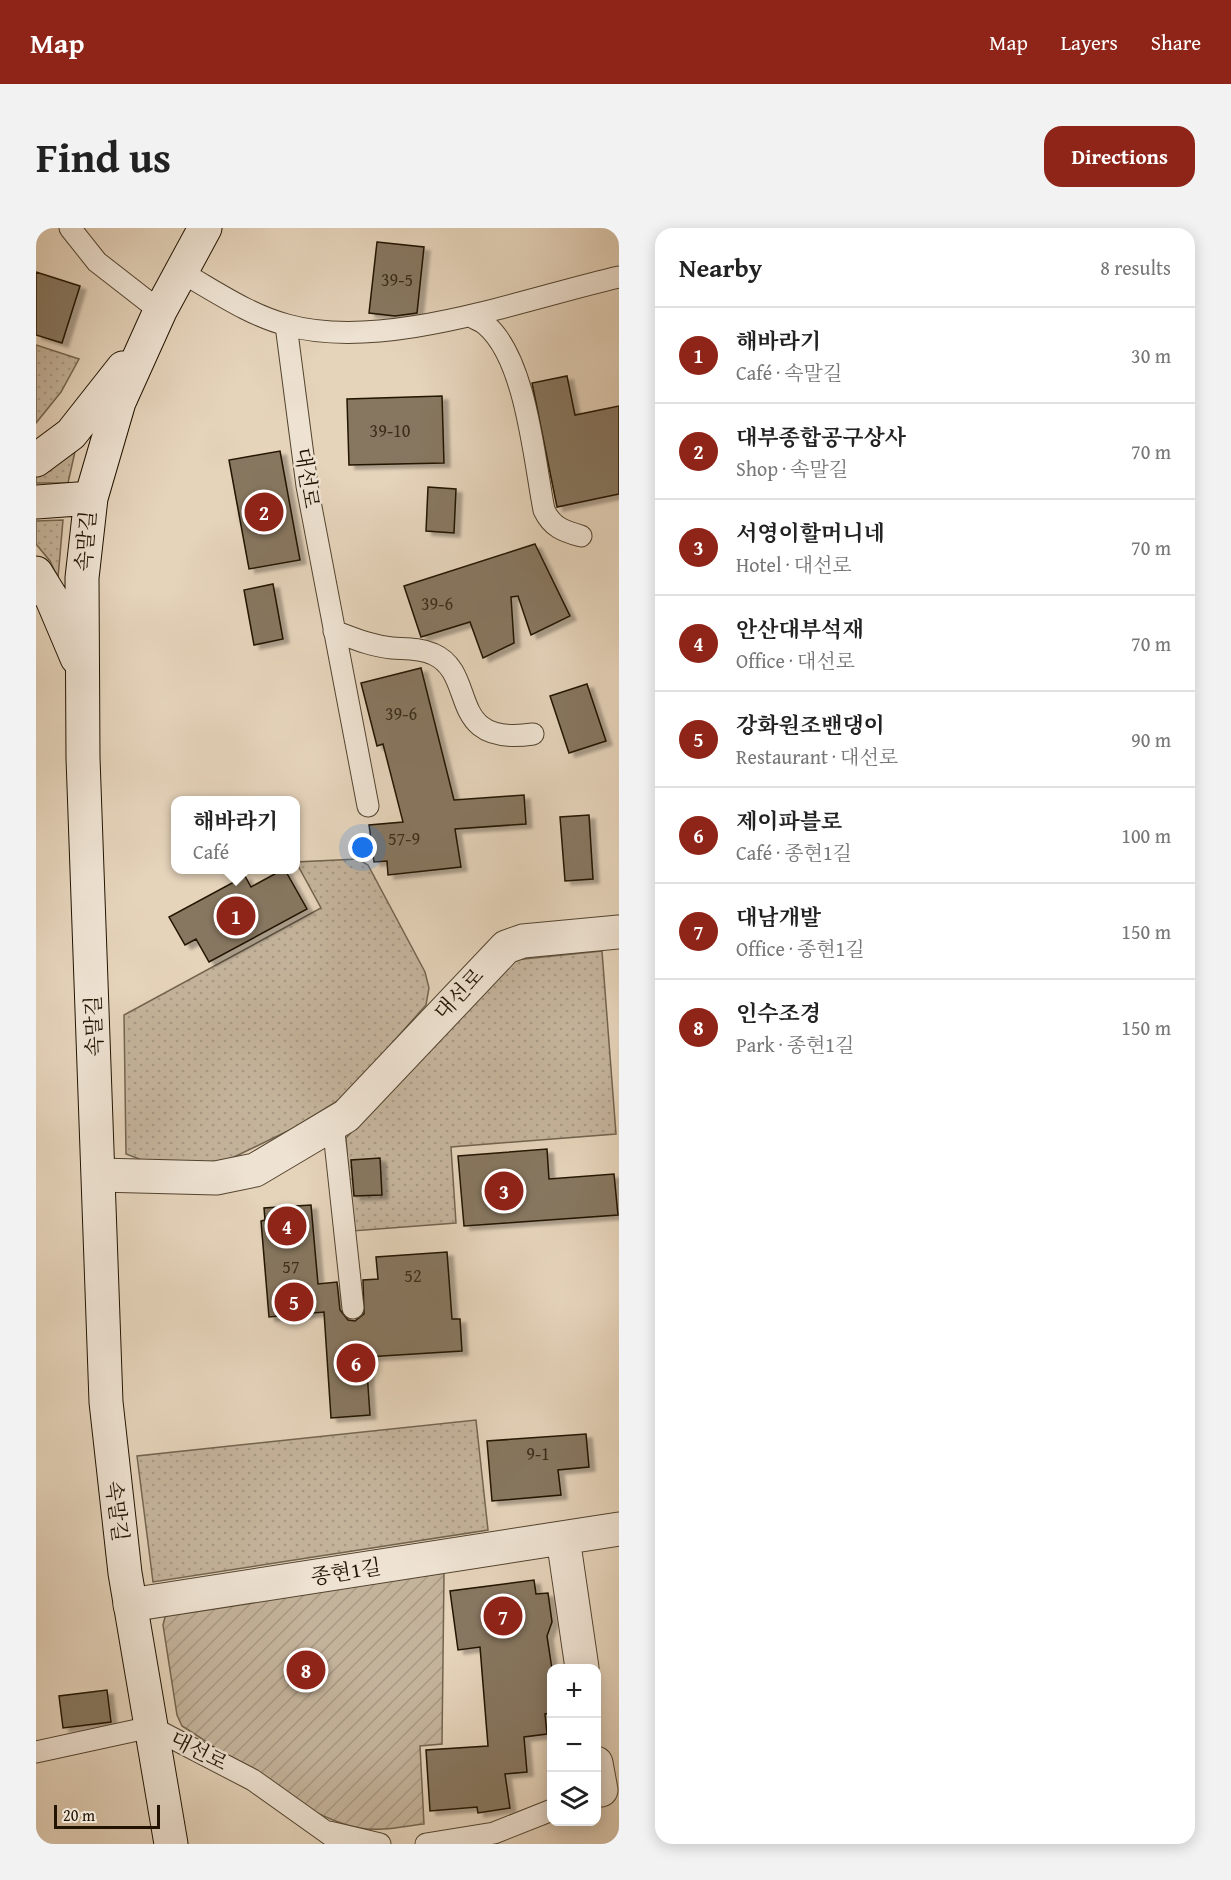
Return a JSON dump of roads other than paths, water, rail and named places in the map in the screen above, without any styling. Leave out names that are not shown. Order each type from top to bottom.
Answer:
[{"type":"street","name":"속말길","points":[[171,1844],[130,1605],[116,1510],[106,1414],[81,668],[82,578],[90,498],[119,402],[160,311],[205,228]]},
{"type":"street","points":[[36,460],[71,434],[110,383],[140,353]]},
{"type":"street","points":[[36,502],[90,498]]},
{"type":"street","points":[[36,573],[52,599],[81,668]]},
{"type":"street","name":"대선로","points":[[99,1175],[216,1178],[255,1170],[346,1116],[506,947],[523,941],[619,932]]},
{"type":"street","name":"종현1길","points":[[130,1605],[619,1529]]},
{"type":"street","points":[[563,1538],[581,1664]]},
{"type":"lane","points":[[70,228],[97,262],[160,311]]},
{"type":"lane","points":[[181,272],[251,311],[286,325],[316,332],[411,327],[470,316],[619,277]]},
{"type":"lane","points":[[470,316],[486,325],[510,358],[519,383],[544,510],[549,521],[563,531],[581,536]]},
{"type":"lane","name":"대선로","points":[[286,325],[307,486],[368,806]]},
{"type":"lane","points":[[334,630],[361,642],[433,654],[448,665],[468,711],[481,726],[495,734],[512,737],[533,734]]},
{"type":"lane","points":[[333,1123],[353,1308]]},
{"type":"lane","name":"대선로","points":[[36,1752],[151,1727],[253,1780],[336,1838]]},
{"type":"lane","points":[[426,1844],[494,1833],[547,1811]]},
{"type":"lane","points":[[336,1838],[381,1844]]},
{"type":"place","name":"대부종합공구상사","points":[[264,512]]},
{"type":"place","name":"해바라기","points":[[236,916]]},
{"type":"place","name":"서영이할머니네","points":[[504,1191]]},
{"type":"place","name":"안산대부석재","points":[[287,1226]]},
{"type":"place","name":"강화원조밴댕이","points":[[294,1302]]},
{"type":"place","name":"제이파블로","points":[[356,1363]]},
{"type":"place","name":"대남개발","points":[[503,1616]]},
{"type":"place","name":"인수조경","points":[[306,1670]]}]
